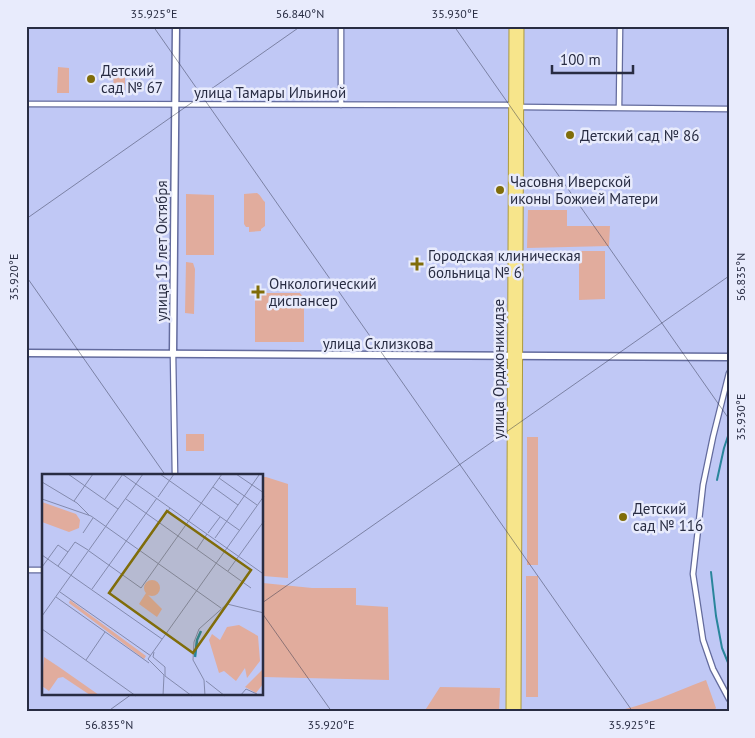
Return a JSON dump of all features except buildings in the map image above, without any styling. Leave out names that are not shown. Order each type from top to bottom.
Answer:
[{"type":"main road","name":"улица Орджоникидзе","points":[[513,26],[516,106],[517,712]]},
{"type":"main road","name":"улица Орджоникидзе","points":[[516,106],[520,26]]},
{"type":"main road","name":"улица Орджоникидзе","points":[[510,712],[515,356]]},
{"type":"main road","points":[[510,685],[517,693]]},
{"type":"street","name":"улица 15 лет Октября","points":[[175,474],[173,354],[176,26]]},
{"type":"street","points":[[341,26],[341,105]]},
{"type":"street","points":[[619,108],[620,26]]},
{"type":"street","name":"улица Тамары Ильиной","points":[[26,104],[729,108]]},
{"type":"street","name":"улица Склизкова","points":[[26,353],[729,357]]},
{"type":"street","points":[[729,373],[703,485],[693,574],[703,640],[712,669],[729,699]]},
{"type":"street","points":[[26,570],[42,570]]},
{"type":"shaded area","points":[[58,67],[69,68],[69,93],[57,93]]},
{"type":"shaded area","points":[[114,67],[125,67],[125,93],[113,93]]},
{"type":"shaded area","points":[[257,193],[265,202],[265,226],[261,231],[249,232],[249,227],[246,227],[244,224],[244,194]]},
{"type":"shaded area","points":[[186,194],[214,195],[214,255],[186,255]]},
{"type":"shaded area","points":[[528,210],[567,210],[567,226],[610,226],[609,246],[527,248]]},
{"type":"shaded area","points":[[579,251],[605,251],[605,299],[579,300]]},
{"type":"shaded area","points":[[186,262],[193,263],[195,269],[194,314],[185,313]]},
{"type":"shaded area","points":[[255,293],[300,293],[304,298],[304,342],[255,342]]},
{"type":"shaded area","points":[[186,434],[204,434],[204,451],[186,451]]},
{"type":"shaded area","points":[[527,437],[538,437],[538,565],[527,565]]},
{"type":"shaded area","points":[[264,477],[288,484],[288,578],[264,576]]},
{"type":"shaded area","points":[[526,576],[538,576],[538,697],[526,697]]},
{"type":"shaded area","points":[[264,583],[312,588],[356,588],[356,605],[388,607],[389,680],[264,677]]},
{"type":"shaded area","points":[[706,680],[716,708],[713,712],[610,712],[647,703]]},
{"type":"shaded area","points":[[440,687],[500,688],[499,712],[424,712]]},
{"type":"waterway","points":[[717,480],[729,433]]},
{"type":"waterway","points":[[711,572],[722,648],[729,665]]},
{"type":"place","name":"Детский сад № 67","points":[[91,79]]},
{"type":"place","name":"Детский сад № 86","points":[[570,135]]},
{"type":"place","name":"Часовня Иверской иконы Божией Матери","points":[[500,190]]},
{"type":"place","name":"Городская клиническая больница № 6","points":[[417,264]]},
{"type":"place","name":"Онкологический диспансер","points":[[258,292]]},
{"type":"place","name":"Детский сад № 116","points":[[623,517]]}]
